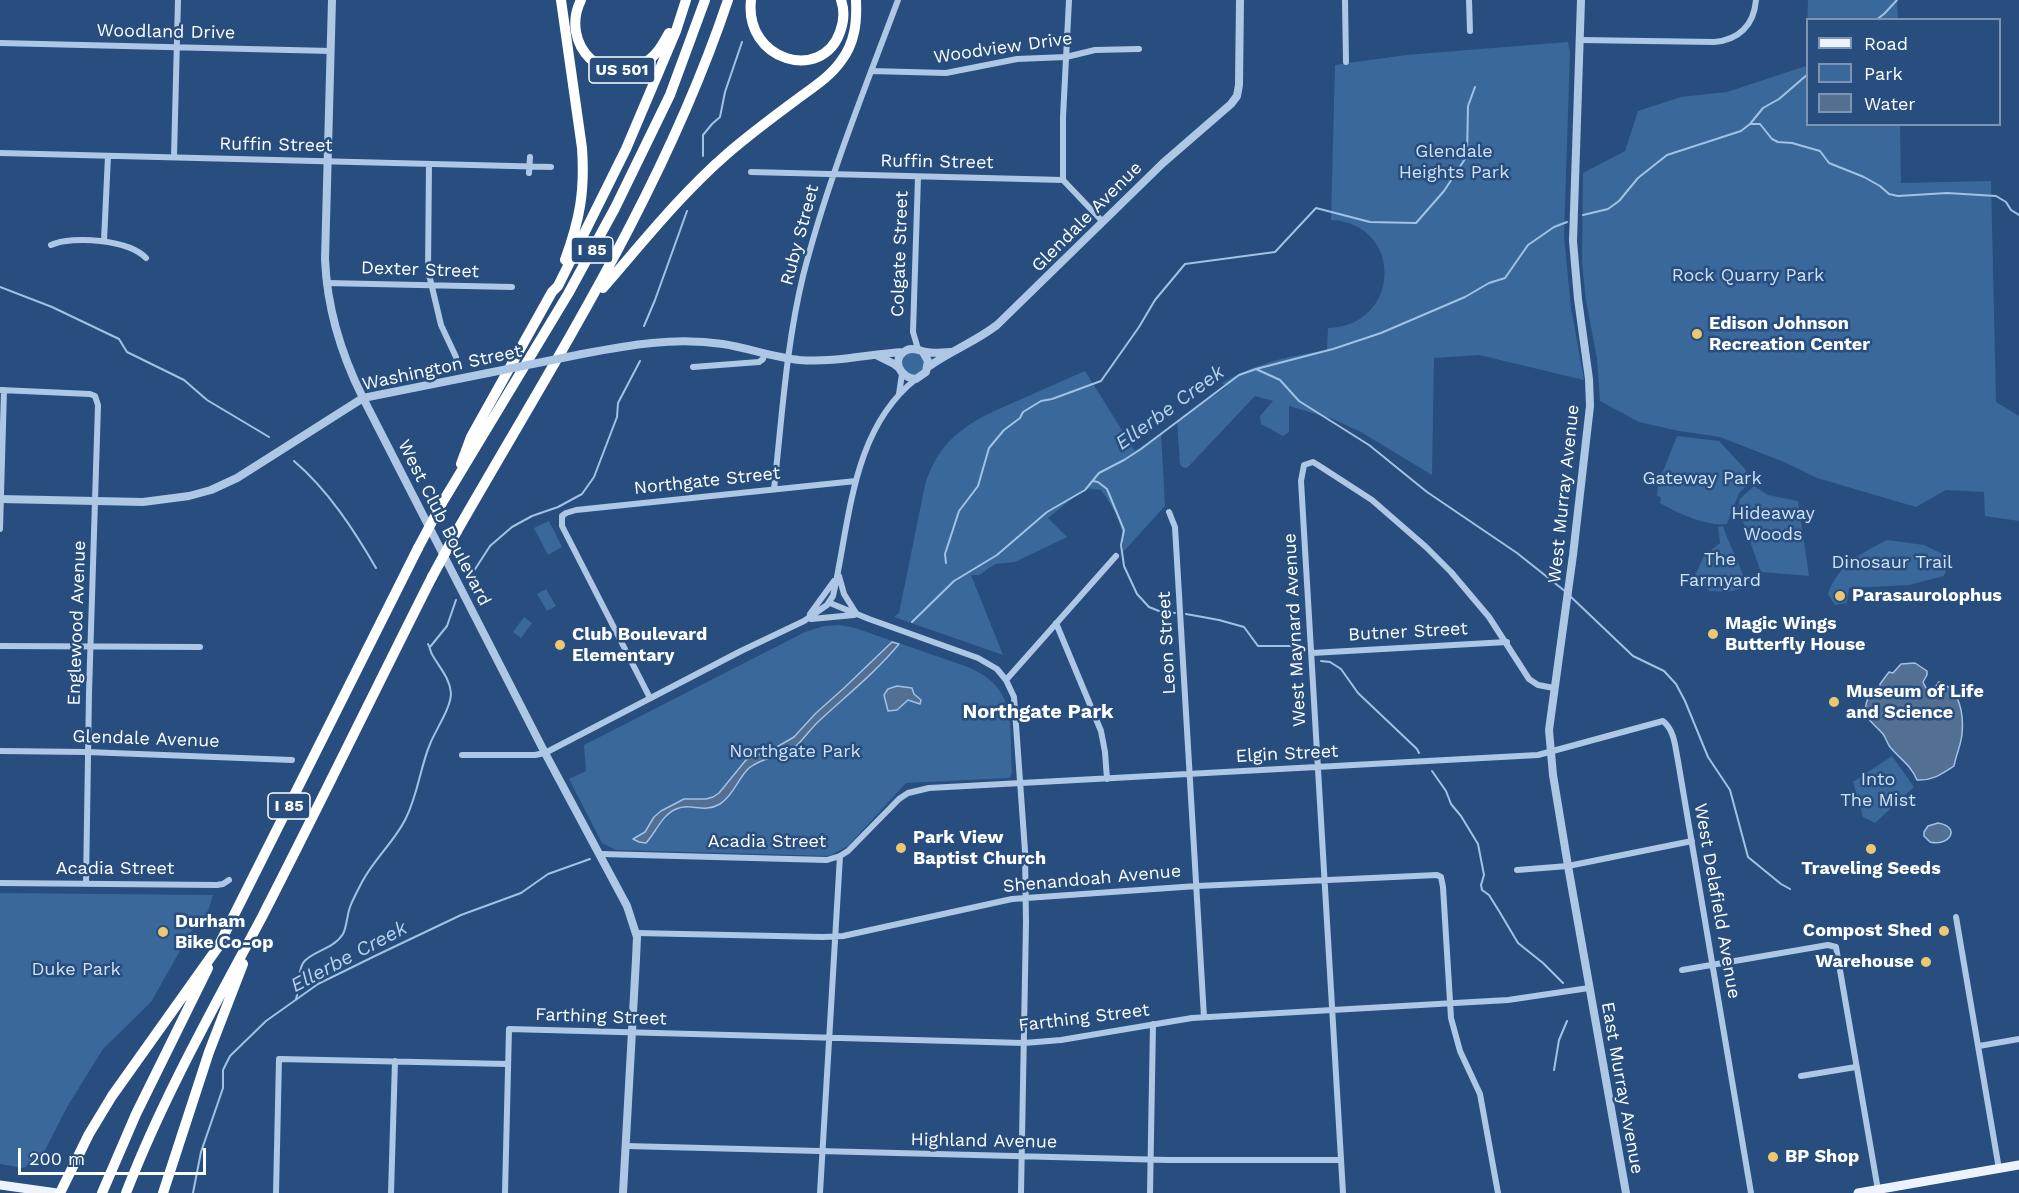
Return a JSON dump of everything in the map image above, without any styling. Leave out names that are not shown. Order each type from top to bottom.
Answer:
[{"type":"highway","points":[[452,486],[471,437],[552,292],[573,238],[579,215],[583,189],[582,148],[561,0]]},
{"type":"highway","name":"US 501","points":[[581,0],[574,26],[579,44],[593,62],[617,70],[630,69],[644,64],[657,52],[685,0]]},
{"type":"highway","points":[[552,292],[558,286],[626,149],[676,31],[685,0]]},
{"type":"highway","name":"I 85","points":[[103,1189],[136,1114],[218,947],[418,548],[452,486],[568,294],[615,208],[670,95],[705,0]]},
{"type":"highway","name":"I 85","points":[[126,1192],[211,1011],[262,916],[432,576],[591,302],[637,215],[682,122],[728,0]]},
{"type":"highway","points":[[751,0],[753,25],[761,41],[777,55],[799,60],[822,54],[835,42],[843,24],[844,10],[841,0]]},
{"type":"highway","points":[[591,302],[658,224],[712,168],[755,130],[835,69],[847,51],[856,26],[856,0]]},
{"type":"highway","points":[[164,1192],[209,1052],[262,916]]},
{"type":"highway","points":[[58,1193],[112,1096],[218,947]]},
{"type":"main road","points":[[1858,1193],[2019,1165]]},
{"type":"main road","points":[[0,1185],[58,1193]]},
{"type":"street","points":[[174,157],[178,0]]},
{"type":"street","name":"West Club Boulevard","points":[[332,0],[325,259],[336,332],[350,372],[363,398],[545,753],[627,906],[636,933],[636,960],[623,1193]]},
{"type":"street","name":"Ruby Street","points":[[774,489],[795,314],[803,277],[833,174],[898,0]]},
{"type":"street","points":[[1069,0],[1063,180],[1103,222]]},
{"type":"street","name":"Glendale Avenue","points":[[928,367],[997,326],[1163,163],[1228,107],[1237,96],[1240,74],[1240,0]]},
{"type":"street","points":[[1345,0],[1346,62]]},
{"type":"street","points":[[1469,0],[1470,31]]},
{"type":"street","name":"West Murray Avenue","points":[[1581,0],[1572,241],[1589,379],[1590,406],[1573,555],[1549,730],[1550,752],[1589,988]]},
{"type":"street","points":[[1580,40],[1714,42],[1725,40],[1739,34],[1750,24],[1756,0]]},
{"type":"street","name":"Woodland Drive","points":[[0,43],[331,51]]},
{"type":"street","name":"Woodview Drive","points":[[871,71],[946,73],[1017,59],[1066,57],[1095,50],[1139,49]]},
{"type":"street","name":"Ruffin Street","points":[[0,153],[429,164],[529,170],[551,167]]},
{"type":"street","points":[[104,241],[108,156]]},
{"type":"street","points":[[529,170],[530,157]]},
{"type":"street","points":[[429,164],[428,258],[431,285],[441,325],[456,357]]},
{"type":"street","name":"Ruffin Street","points":[[751,172],[1063,180]]},
{"type":"street","name":"Colgate Street","points":[[905,351],[913,332],[918,177]]},
{"type":"street","points":[[51,245],[64,241],[104,241],[135,250],[146,258]]},
{"type":"street","name":"Dexter Street","points":[[327,283],[513,287]]},
{"type":"street","name":"Colgate Street","points":[[913,332],[920,351]]},
{"type":"street","name":"Washington Street","points":[[0,499],[156,502],[172,500],[211,490],[237,478],[363,398],[648,342],[685,341],[724,344],[789,358],[814,360],[877,356],[905,351]]},
{"type":"street","points":[[462,755],[545,753],[804,621],[830,603],[864,453],[877,426],[898,396],[923,375],[928,367],[927,358],[920,351],[905,351],[899,359],[901,371],[898,396]]},
{"type":"street","name":"Glendale Avenue","points":[[920,351],[952,352]]},
{"type":"street","points":[[693,367],[759,362],[765,353]]},
{"type":"street","points":[[877,356],[894,364],[908,378],[916,379]]},
{"type":"street","points":[[0,529],[2,390]]},
{"type":"street","name":"Englewood Avenue","points":[[2,390],[90,394],[97,400],[87,752],[86,884]]},
{"type":"street","name":"West Maynard Avenue","points":[[1343,1193],[1301,481],[1304,465],[1313,462],[1390,514],[1451,572],[1507,642]]},
{"type":"street","name":"Northgate Street","points":[[650,698],[562,526],[562,516],[576,510],[856,481]]},
{"type":"street","name":"Leon Street","points":[[1169,512],[1175,526],[1204,1017]]},
{"type":"street","points":[[1006,680],[1116,556]]},
{"type":"street","points":[[838,573],[844,594],[858,615]]},
{"type":"street","points":[[804,621],[826,595],[838,573]]},
{"type":"street","points":[[830,603],[978,658],[997,669],[1011,690],[1016,706],[1026,897],[1021,1193]]},
{"type":"street","points":[[804,621],[830,616],[858,615]]},
{"type":"street","points":[[1056,623],[1101,731],[1106,752],[1107,778]]},
{"type":"street","points":[[1507,642],[1529,679],[1538,685],[1554,688]]},
{"type":"street","name":"Butner Street","points":[[1312,653],[1507,642]]},
{"type":"street","points":[[0,646],[200,646]]},
{"type":"street","name":"Elgin Street","points":[[908,793],[929,788],[1538,755],[1663,721]]},
{"type":"street","name":"West Delafield Avenue","points":[[1663,721],[1673,735],[1751,1193]]},
{"type":"street","name":"Glendale Avenue","points":[[0,751],[292,760]]},
{"type":"street","name":"Acadia Street","points":[[601,854],[819,860],[840,856],[853,847],[890,807],[908,793]]},
{"type":"street","points":[[1517,870],[1568,866],[1692,841]]},
{"type":"street","points":[[820,1193],[840,856]]},
{"type":"street","name":"Shenandoah Avenue","points":[[636,933],[835,936],[1011,898],[1427,874],[1441,877],[1443,882],[1450,1003]]},
{"type":"street","name":"Acadia Street","points":[[0,883],[217,885],[229,880]]},
{"type":"street","points":[[1956,917],[1999,1169]]},
{"type":"street","points":[[1682,970],[1827,945],[1836,947],[1878,1190]]},
{"type":"street","name":"Farthing Street","points":[[508,1064],[509,1029],[1024,1043],[1061,1040],[1204,1017],[1508,1000],[1589,988]]},
{"type":"street","name":"East Murray Avenue","points":[[1589,988],[1626,1193]]},
{"type":"street","points":[[1450,1003],[1451,1018],[1460,1051],[1480,1094],[1498,1193]]},
{"type":"street","points":[[1150,1193],[1153,1024]]},
{"type":"street","points":[[1979,1046],[2019,1039]]},
{"type":"street","points":[[276,1193],[279,1059],[508,1064],[505,1193]]},
{"type":"street","points":[[391,1193],[395,1062]]},
{"type":"street","points":[[1801,1076],[1856,1066]]},
{"type":"street","name":"Highland Avenue","points":[[626,1146],[1150,1160],[1341,1160]]},
{"type":"green space","name":"Rock Quarry Park","points":[[1808,0],[1897,0],[1898,18],[1807,18]]},
{"type":"green space","name":"Glendale Heights Park","points":[[1568,42],[1570,52],[1564,236],[1571,308],[1584,380],[1479,355],[1434,358],[1432,475],[1361,432],[1333,419],[1289,406],[1289,432],[1283,436],[1261,424],[1260,416],[1273,401],[1255,396],[1189,466],[1182,467],[1177,421],[1228,386],[1222,383],[1235,376],[1273,361],[1327,350],[1328,328],[1352,323],[1370,311],[1381,294],[1385,274],[1382,255],[1372,238],[1355,225],[1331,220],[1335,65],[1406,55]]},
{"type":"green space","name":"Rock Quarry Park","points":[[1806,66],[1806,126],[1900,126],[1901,183],[1991,181],[1996,402],[2019,416],[2019,521],[1985,516],[1984,492],[1946,490],[1916,507],[1817,478],[1784,462],[1720,437],[1639,422],[1600,401],[1597,359],[1586,301],[1582,263],[1583,173],[1625,151],[1638,111],[1681,97],[1727,92]]},
{"type":"green space","points":[[913,351],[918,352],[924,358],[924,368],[918,374],[913,375],[908,374],[902,368],[901,363],[902,358],[908,352]]},
{"type":"green space","name":"Northgate Park","points":[[1085,371],[1135,451],[1161,433],[1165,506],[1123,552],[1121,526],[1111,504],[1101,490],[1085,488],[1048,518],[1067,537],[1015,562],[995,564],[979,575],[971,575],[1003,655],[894,617],[899,613],[925,485],[931,468],[949,441],[960,431],[986,415]]},
{"type":"green space","name":"Gateway Park","points":[[1677,436],[1719,441],[1745,469],[1750,482],[1739,493],[1727,524],[1702,521],[1660,503],[1661,497],[1657,496],[1658,484]]},
{"type":"green space","name":"Hideaway Woods","points":[[1754,486],[1768,495],[1798,501],[1809,576],[1761,572],[1738,508],[1740,499]]},
{"type":"green space","points":[[549,521],[562,547],[548,555],[534,528]]},
{"type":"green space","name":"The Farmyard","points":[[1723,526],[1747,587],[1728,592],[1709,591],[1695,575],[1704,556],[1720,543],[1718,527]]},
{"type":"green space","name":"Dinosaur Trail","points":[[1887,540],[1924,545],[1951,558],[1944,576],[1909,585],[1849,588],[1847,603],[1835,605],[1828,594],[1844,567]]},
{"type":"green space","points":[[546,589],[556,606],[547,611],[537,594]]},
{"type":"green space","points":[[524,617],[532,623],[521,638],[513,632]]},
{"type":"green space","name":"Northgate Park","points":[[840,625],[855,628],[965,666],[995,685],[1008,708],[1012,772],[1010,778],[906,783],[848,846],[829,856],[616,850],[602,843],[569,779],[586,771],[584,745],[805,632],[824,626]]},
{"type":"green space","name":"Into The Mist","points":[[1892,756],[1914,787],[1875,823],[1863,817],[1853,782]]},
{"type":"green space","name":"Duke Park","points":[[0,893],[213,895],[207,914],[190,933],[151,1002],[103,1049],[67,1107],[40,1160],[23,1168],[0,1164]]},
{"type":"water","points":[[892,642],[899,644],[795,747],[749,768],[729,796],[720,804],[708,808],[682,807],[676,809],[663,819],[646,843],[633,839],[645,832],[654,817],[661,811],[684,799],[713,797],[719,793],[746,760],[794,737],[816,713]]},
{"type":"water","points":[[1915,663],[1927,671],[1923,682],[1926,688],[1934,689],[1939,682],[1952,690],[1959,703],[1962,718],[1961,738],[1954,766],[1937,776],[1922,780],[1917,780],[1908,766],[1890,747],[1883,734],[1868,719],[1865,710],[1868,698],[1880,697],[1880,684],[1889,672],[1893,673],[1901,664]]},
{"type":"water","points":[[897,686],[912,688],[914,694],[921,700],[920,704],[908,700],[897,710],[888,711],[884,695],[888,689]]},
{"type":"water","points":[[1938,823],[1950,828],[1950,836],[1943,842],[1930,842],[1924,836],[1924,832],[1928,826]]},
{"type":"waterway","name":"Ellerbe Creek","points":[[1879,18],[1897,0]]},
{"type":"waterway","points":[[703,156],[703,135],[720,117],[725,92],[742,42]]},
{"type":"waterway","name":"Ellerbe Creek","points":[[1583,215],[1608,209],[1619,201],[1638,178],[1667,155],[1741,131],[1763,108],[1779,99],[1806,76]]},
{"type":"waterway","points":[[946,563],[945,554],[959,511],[978,486],[989,448],[1004,430],[1020,418],[1023,412],[1041,401],[1101,381],[1155,300],[1185,264],[1275,252],[1316,208],[1370,222],[1416,223],[1444,191],[1467,156],[1468,106],[1475,87]]},
{"type":"waterway","points":[[1750,124],[1760,124],[1772,139],[1778,142],[1792,143],[1820,151],[1829,163],[1864,177],[1889,194],[1898,196],[1947,193],[1996,196],[2019,215]]},
{"type":"waterway","points":[[644,326],[687,211]]},
{"type":"waterway","name":"Ellerbe Creek","points":[[912,622],[954,581],[997,555],[1047,512],[1085,490],[1099,473],[1141,449],[1239,375],[1381,333],[1465,297],[1489,283],[1505,278],[1528,245],[1554,227],[1567,222]]},
{"type":"waterway","points":[[0,287],[52,307],[119,339],[127,352],[184,380],[207,400],[269,437]]},
{"type":"waterway","points":[[470,577],[490,546],[512,527],[582,494],[594,477],[617,417],[618,403],[640,361]]},
{"type":"waterway","points":[[1256,369],[1280,380],[1299,401],[1369,445],[1427,492],[1517,553],[1566,592]]},
{"type":"waterway","points":[[294,461],[340,511],[376,568]]},
{"type":"waterway","points":[[1093,481],[1107,489],[1124,530],[1121,545],[1124,566],[1137,594],[1149,607],[1175,613]]},
{"type":"waterway","points":[[1570,596],[1633,656],[1664,671],[1676,684],[1708,757],[1730,790],[1748,857],[1790,889]]},
{"type":"waterway","points":[[430,647],[447,626],[456,600]]},
{"type":"waterway","points":[[1186,614],[1244,627],[1258,646],[1301,646]]},
{"type":"waterway","points":[[296,999],[303,963],[334,944],[343,934],[350,907],[362,882],[396,834],[410,809],[427,753],[446,712],[451,693],[447,678],[432,655],[428,644]]},
{"type":"waterway","points":[[1321,661],[1330,662],[1341,669],[1358,693],[1419,753]]},
{"type":"waterway","points":[[1432,771],[1478,844],[1484,875],[1482,890],[1489,895],[1518,943],[1563,983]]},
{"type":"waterway","name":"Ellerbe Creek","points":[[193,1193],[201,1152],[223,1088],[223,1070],[230,1056],[266,1021],[318,984],[461,915],[521,893],[548,874],[590,859]]},
{"type":"waterway","points":[[1554,1070],[1559,1040],[1567,1021]]},
{"type":"place","name":"Edison Johnson Recreation Center","points":[[1697,334]]},
{"type":"place","name":"Parasaurolophus","points":[[1840,596]]},
{"type":"place","name":"Magic Wings Butterfly House","points":[[1713,634]]},
{"type":"place","name":"Club Boulevard Elementary","points":[[560,645]]},
{"type":"place","name":"Museum of Life and Science","points":[[1834,702]]},
{"type":"place","name":"Park View Baptist Church","points":[[901,848]]},
{"type":"place","name":"Traveling Seeds","points":[[1871,849]]},
{"type":"place","name":"Compost Shed","points":[[1944,931]]},
{"type":"place","name":"Durham Bike Co-op","points":[[163,932]]},
{"type":"place","name":"Warehouse","points":[[1926,962]]},
{"type":"place","name":"BP Shop","points":[[1773,1157]]},
{"type":"district","name":"Northgate Park","points":[[1038,712]]}]
